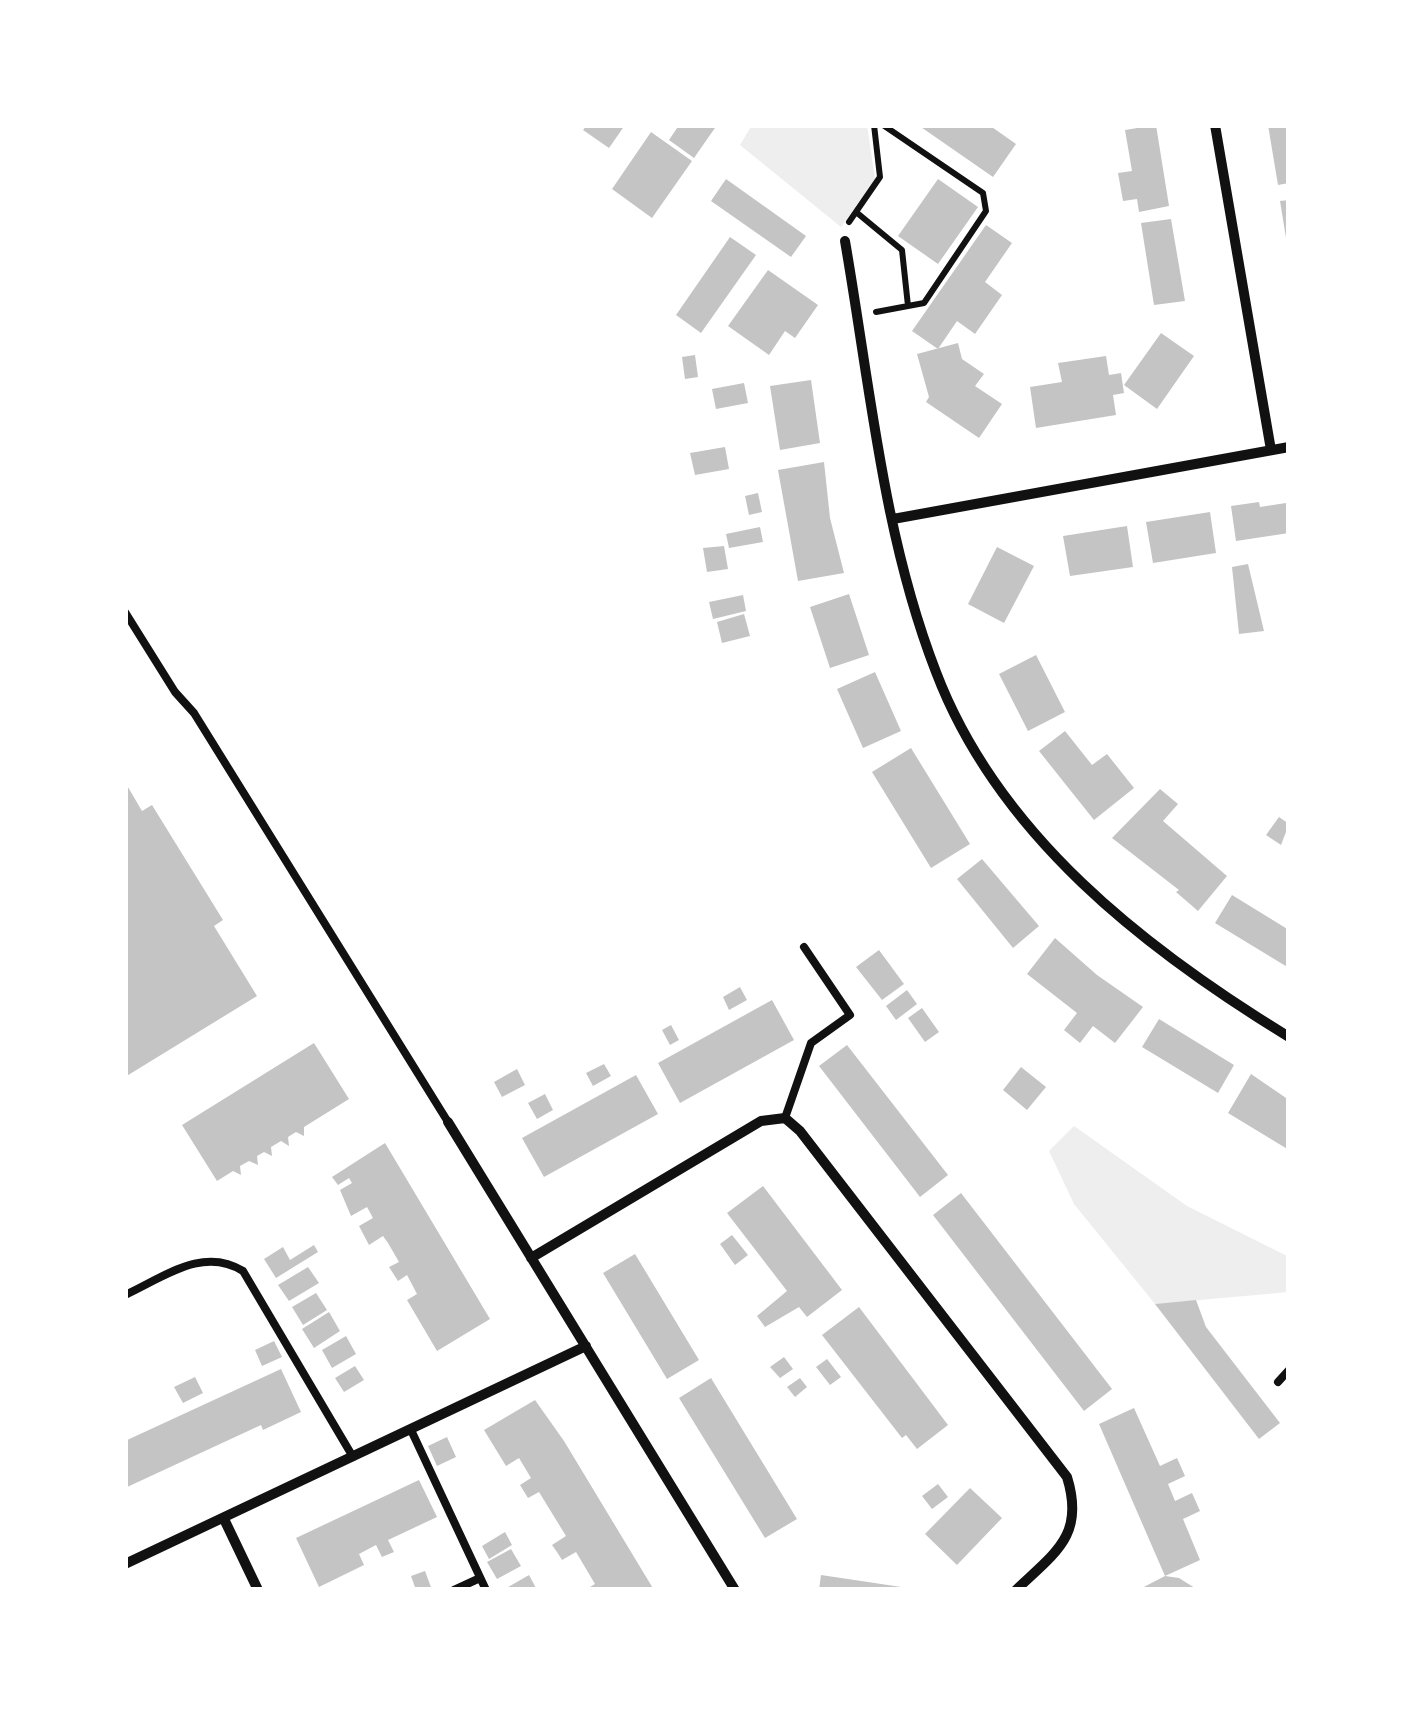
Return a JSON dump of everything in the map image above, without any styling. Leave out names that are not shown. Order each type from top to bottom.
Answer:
[{"type":"street","points":[[1216,125],[1271,450]]},
{"type":"street","points":[[845,242],[893,519],[914,608],[937,674],[995,784],[1098,898],[1175,961],[1289,1037]]},
{"type":"street","points":[[893,519],[1289,447]]},
{"type":"street","points":[[530,1258],[762,1121],[785,1118],[800,1131],[1067,1477],[1076,1506],[1069,1532],[1016,1590]]},
{"type":"street","points":[[448,1122],[734,1590]]},
{"type":"street","points":[[125,1564],[586,1346]]},
{"type":"street","points":[[224,1518],[258,1590]]},
{"type":"lane","points":[[125,612],[194,713],[448,1122]]},
{"type":"lane","points":[[785,1118],[811,1042],[850,1015],[804,948]]},
{"type":"lane","points":[[125,1295],[209,1260],[224,1259],[243,1271],[353,1457]]},
{"type":"lane","points":[[1278,1382],[1289,1370]]},
{"type":"lane","points":[[411,1430],[486,1590]]},
{"type":"lane","points":[[454,1590],[480,1578]]},
{"type":"path","points":[[845,242],[844,229],[880,177],[874,125]]},
{"type":"path","points":[[858,315],[924,302],[986,211],[983,193],[883,125]]},
{"type":"path","points":[[856,212],[902,250],[908,306]]},
{"type":"shaded area","points":[[752,125],[867,125],[875,179],[841,227],[740,145]]},
{"type":"shaded area","points":[[1074,1126],[1187,1206],[1289,1257],[1289,1292],[1155,1304],[1074,1204],[1049,1151]]},
{"type":"building","points":[[587,125],[625,125],[609,148],[583,130]]},
{"type":"building","points":[[679,125],[717,125],[694,158],[669,140]]},
{"type":"building","points":[[918,125],[989,125],[1016,144],[993,177]]},
{"type":"building","points":[[1156,125],[1169,206],[1139,212],[1137,199],[1123,201],[1118,173],[1132,171],[1125,130]]},
{"type":"building","points":[[1268,125],[1289,125],[1289,183],[1278,185]]},
{"type":"building","points":[[651,132],[692,161],[652,218],[612,189]]},
{"type":"building","points":[[726,179],[806,236],[791,257],[711,201]]},
{"type":"building","points":[[938,179],[978,207],[938,264],[898,236]]},
{"type":"building","points":[[1289,200],[1289,244],[1287,244],[1280,201]]},
{"type":"building","points":[[1171,219],[1185,301],[1154,305],[1141,223]]},
{"type":"building","points":[[986,225],[1012,243],[985,282],[1002,295],[975,334],[957,321],[938,349],[912,331]]},
{"type":"building","points":[[730,237],[756,255],[701,333],[676,315]]},
{"type":"building","points":[[768,270],[818,305],[795,338],[785,331],[769,355],[728,326]]},
{"type":"building","points":[[1161,333],[1194,356],[1157,409],[1124,385]]},
{"type":"building","points":[[958,343],[962,359],[984,374],[975,386],[1002,404],[979,438],[926,402],[929,397],[917,354]]},
{"type":"building","points":[[695,355],[698,377],[685,379],[682,357]]},
{"type":"building","points":[[1106,356],[1109,375],[1121,373],[1124,393],[1113,395],[1116,415],[1036,428],[1030,387],[1062,382],[1058,363]]},
{"type":"building","points":[[811,380],[820,443],[780,450],[770,386]]},
{"type":"building","points":[[744,383],[748,403],[716,409],[712,389]]},
{"type":"building","points":[[725,447],[729,469],[695,475],[690,453]]},
{"type":"building","points":[[824,462],[830,518],[844,573],[798,581],[778,470]]},
{"type":"building","points":[[758,493],[762,512],[749,515],[745,496]]},
{"type":"building","points":[[1289,497],[1289,533],[1236,541],[1231,506],[1286,503]]},
{"type":"building","points":[[1210,512],[1216,553],[1153,563],[1146,522]]},
{"type":"building","points":[[1127,526],[1133,567],[1070,576],[1063,536]]},
{"type":"building","points":[[760,527],[763,542],[729,548],[726,534]]},
{"type":"building","points":[[724,546],[728,569],[707,572],[703,548]]},
{"type":"building","points":[[997,547],[1034,566],[1004,623],[968,604]]},
{"type":"building","points":[[1248,564],[1264,631],[1239,634],[1232,567]]},
{"type":"building","points":[[849,594],[869,655],[830,668],[810,607]]},
{"type":"building","points":[[743,595],[746,611],[713,619],[709,602]]},
{"type":"building","points":[[744,614],[750,636],[722,643],[717,622]]},
{"type":"building","points":[[1036,655],[1065,712],[1028,731],[999,674]]},
{"type":"building","points":[[875,672],[901,731],[863,748],[837,689]]},
{"type":"building","points":[[1065,731],[1092,765],[1107,754],[1134,788],[1094,820],[1039,751]]},
{"type":"building","points":[[911,748],[970,844],[931,868],[872,772]]},
{"type":"building","points":[[125,782],[142,811],[152,805],[223,920],[214,926],[257,996],[125,1077]]},
{"type":"building","points":[[1160,789],[1178,804],[1163,821],[1227,876],[1198,911],[1176,892],[1179,890],[1112,838]]},
{"type":"building","points":[[1279,817],[1289,824],[1281,845],[1266,835]]},
{"type":"building","points":[[982,859],[1039,926],[1013,948],[957,879]]},
{"type":"building","points":[[1232,895],[1289,930],[1289,968],[1215,923]]},
{"type":"building","points":[[1055,938],[1097,975],[1143,1007],[1115,1043],[1093,1026],[1080,1043],[1064,1030],[1077,1013],[1027,974]]},
{"type":"building","points":[[879,950],[904,984],[882,1000],[856,967]]},
{"type":"building","points":[[740,987],[747,1000],[729,1010],[723,997]]},
{"type":"building","points":[[907,990],[917,1004],[896,1020],[886,1006]]},
{"type":"building","points":[[772,1000],[794,1040],[680,1103],[658,1063]]},
{"type":"building","points":[[922,1008],[939,1032],[925,1042],[908,1018]]},
{"type":"building","points":[[1159,1019],[1234,1065],[1218,1093],[1142,1047]]},
{"type":"building","points":[[671,1025],[679,1040],[670,1045],[662,1030]]},
{"type":"building","points":[[314,1043],[349,1099],[304,1127],[304,1136],[296,1132],[288,1137],[289,1146],[281,1141],[271,1147],[272,1156],[264,1152],[257,1156],[258,1165],[249,1161],[240,1166],[241,1175],[233,1171],[217,1181],[182,1125]]},
{"type":"building","points":[[847,1045],[948,1175],[920,1197],[819,1066]]},
{"type":"building","points":[[604,1064],[611,1076],[593,1086],[586,1073]]},
{"type":"building","points":[[1021,1067],[1046,1087],[1027,1110],[1003,1090]]},
{"type":"building","points":[[517,1069],[525,1085],[502,1097],[494,1082]]},
{"type":"building","points":[[1251,1074],[1289,1100],[1289,1150],[1228,1113]]},
{"type":"building","points":[[636,1075],[658,1114],[544,1177],[522,1138]]},
{"type":"building","points":[[545,1094],[553,1110],[537,1119],[528,1103]]},
{"type":"building","points":[[385,1143],[490,1319],[437,1351],[407,1300],[417,1294],[407,1275],[398,1281],[389,1267],[399,1262],[388,1243],[383,1236],[369,1245],[359,1226],[373,1218],[367,1207],[351,1216],[340,1190],[352,1183],[349,1178],[338,1185],[332,1177]]},
{"type":"building","points":[[763,1186],[842,1290],[807,1317],[799,1307],[765,1327],[757,1316],[787,1291],[727,1213]]},
{"type":"building","points":[[961,1193],[1112,1389],[1084,1411],[933,1215]]},
{"type":"building","points":[[732,1235],[748,1255],[735,1265],[720,1244]]},
{"type":"building","points":[[314,1245],[318,1252],[276,1278],[264,1259],[283,1247],[290,1260]]},
{"type":"building","points":[[635,1254],[699,1360],[667,1379],[603,1273]]},
{"type":"building","points":[[308,1267],[319,1283],[289,1301],[278,1285]]},
{"type":"building","points":[[316,1293],[327,1310],[303,1325],[292,1307]]},
{"type":"building","points":[[1196,1300],[1206,1327],[1280,1423],[1259,1439],[1155,1304]]},
{"type":"building","points":[[859,1307],[948,1425],[917,1449],[906,1435],[902,1438],[822,1335]]},
{"type":"building","points":[[329,1312],[340,1331],[314,1348],[302,1329]]},
{"type":"building","points":[[346,1336],[356,1354],[332,1368],[322,1350]]},
{"type":"building","points":[[274,1341],[282,1357],[262,1366],[255,1350]]},
{"type":"building","points":[[784,1357],[793,1369],[780,1378],[770,1367]]},
{"type":"building","points":[[827,1359],[841,1377],[830,1385],[816,1367]]},
{"type":"building","points":[[355,1366],[364,1380],[344,1392],[335,1378]]},
{"type":"building","points":[[281,1369],[301,1412],[263,1430],[261,1425],[125,1488],[125,1441]]},
{"type":"building","points":[[195,1377],[203,1393],[183,1403],[174,1387]]},
{"type":"building","points":[[711,1378],[797,1519],[765,1538],[679,1398]]},
{"type":"building","points":[[800,1378],[807,1387],[795,1397],[787,1387]]},
{"type":"building","points":[[535,1400],[654,1590],[585,1590],[595,1584],[576,1552],[562,1560],[552,1545],[566,1536],[539,1492],[528,1498],[520,1485],[531,1478],[519,1458],[506,1466],[484,1430]]},
{"type":"building","points":[[1134,1408],[1160,1466],[1177,1458],[1185,1476],[1168,1484],[1175,1501],[1192,1493],[1200,1511],[1183,1519],[1200,1560],[1165,1576],[1099,1424]]},
{"type":"building","points":[[447,1437],[456,1457],[437,1466],[428,1446]]},
{"type":"building","points":[[419,1480],[437,1517],[388,1540],[394,1552],[382,1557],[376,1545],[359,1554],[364,1565],[319,1587],[296,1538]]},
{"type":"building","points":[[938,1484],[948,1497],[932,1509],[922,1496]]},
{"type":"building","points":[[970,1488],[1002,1518],[957,1565],[925,1534]]},
{"type":"building","points":[[505,1532],[512,1545],[489,1559],[482,1546]]},
{"type":"building","points":[[511,1549],[521,1566],[497,1579],[487,1562]]},
{"type":"building","points":[[425,1571],[432,1590],[416,1590],[411,1576]]},
{"type":"building","points":[[529,1575],[536,1588],[503,1590]]},
{"type":"building","points":[[821,1575],[908,1588],[908,1590],[819,1590]]},
{"type":"building","points":[[1165,1576],[1179,1578],[1198,1590],[1138,1590]]}]
